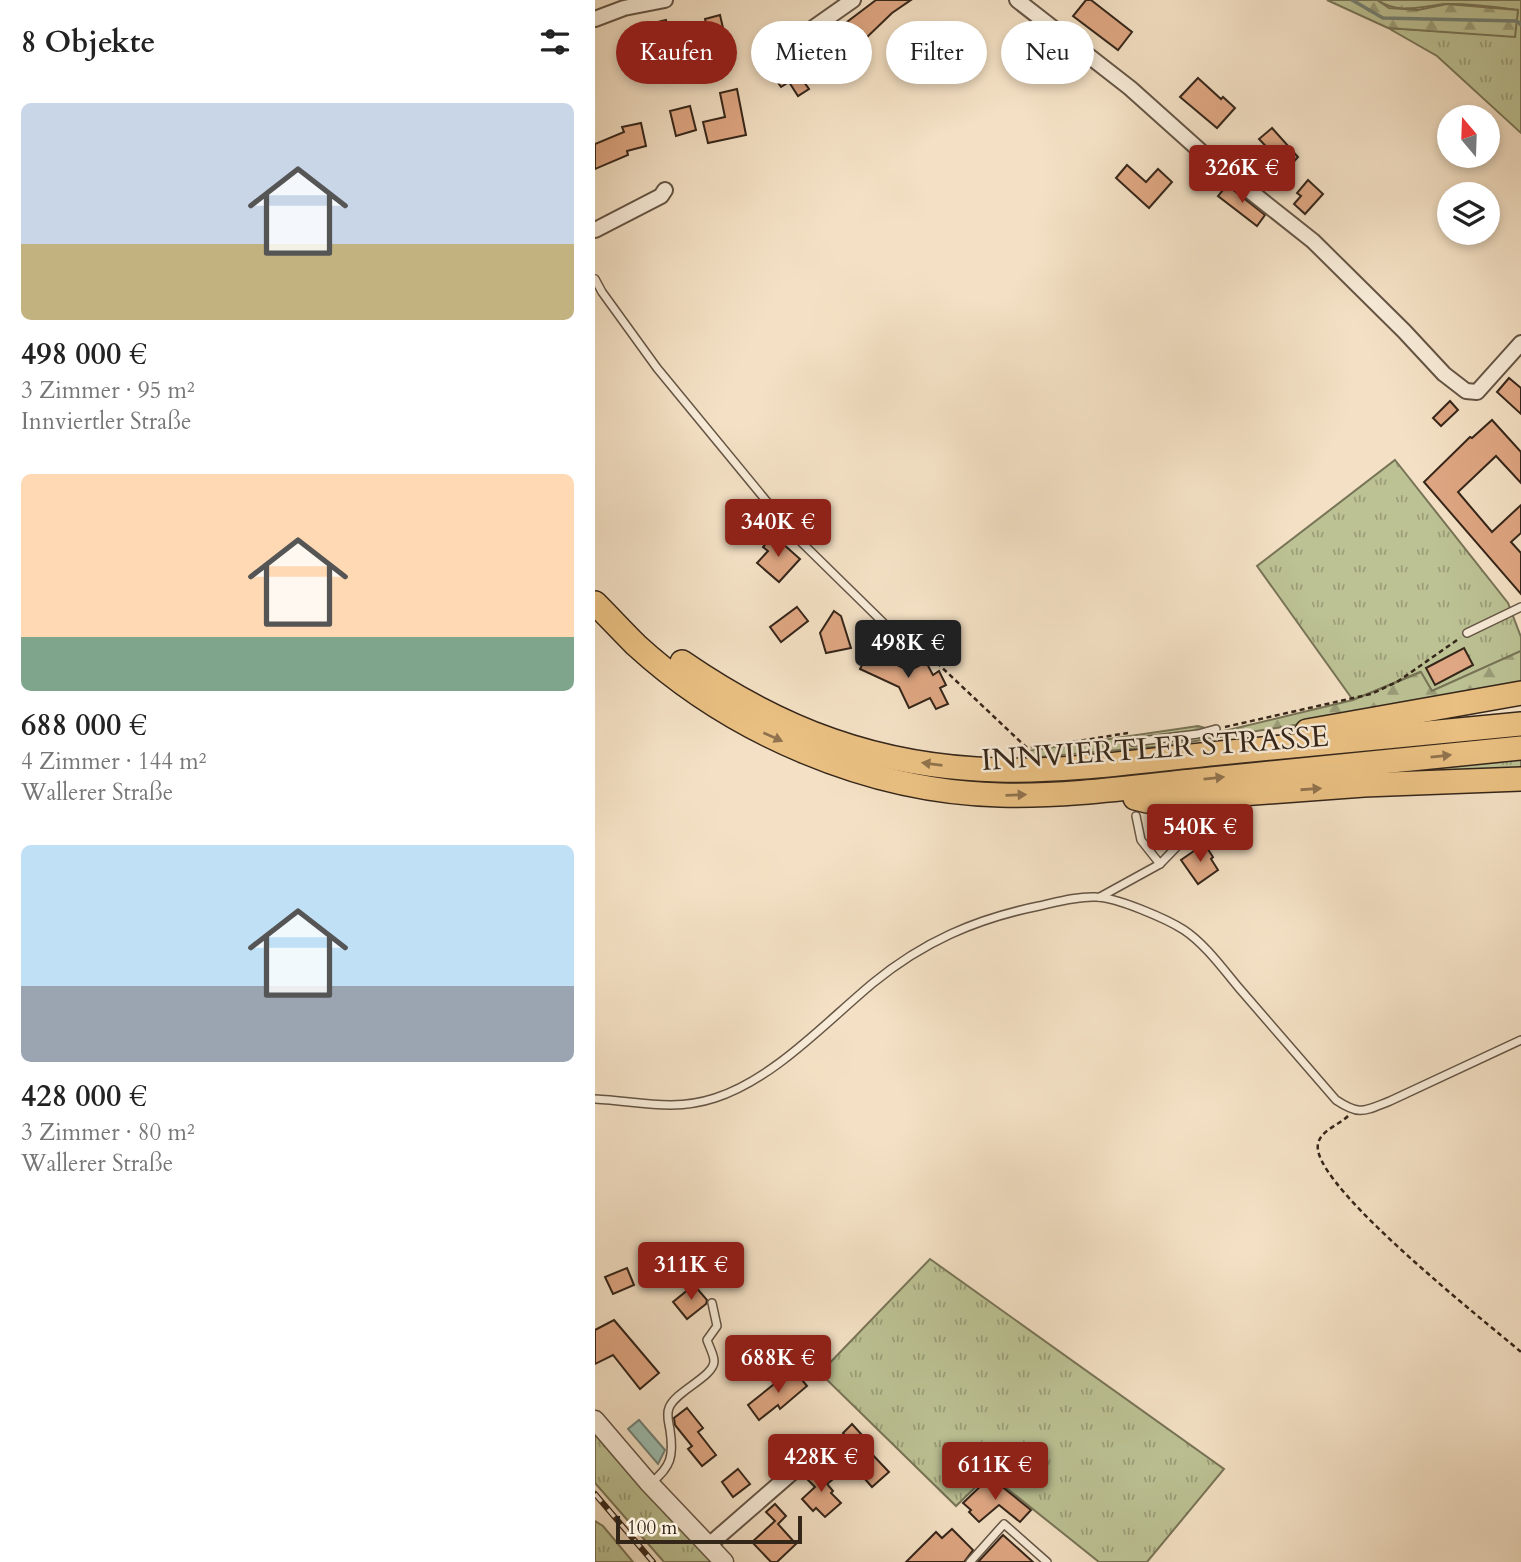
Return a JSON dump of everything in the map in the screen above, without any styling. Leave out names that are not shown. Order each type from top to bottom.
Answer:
[{"type":"main road","name":"INNVIERTLER STRASSE","points":[[595,584],[639,628],[723,691],[783,723],[847,746],[915,762],[998,770],[1079,766],[1521,724]]},
{"type":"main road","name":"INNVIERTLER STRASSE","points":[[595,603],[636,645],[713,704],[756,729],[849,768],[912,785],[1000,795],[1098,790],[1521,748]]},
{"type":"main road","points":[[1220,753],[1251,740],[1521,693]]},
{"type":"main road","points":[[1098,790],[1147,800],[1364,785],[1521,779]]},
{"type":"street","points":[[595,19],[625,4],[665,0]]},
{"type":"street","points":[[823,21],[853,0]]},
{"type":"street","points":[[1017,0],[1130,88],[1207,157],[1313,241],[1444,374],[1466,391],[1477,392],[1521,343]]},
{"type":"street","points":[[595,230],[661,196],[665,190]]},
{"type":"street","points":[[595,1420],[650,1484],[724,1562]]},
{"type":"street","points":[[709,1545],[803,1464]]},
{"type":"lane","points":[[595,279],[657,368],[796,537],[902,641]]},
{"type":"lane","points":[[1467,633],[1521,607]]},
{"type":"lane","points":[[1133,742],[1198,734],[1216,729]]},
{"type":"lane","points":[[1136,816],[1141,840],[1160,864]]},
{"type":"lane","points":[[1100,897],[1160,864],[1194,829]]},
{"type":"lane","points":[[595,1099],[656,1106],[686,1106],[718,1097],[758,1077],[909,956],[946,935],[969,924],[1082,897],[1100,897],[1165,919],[1187,932],[1217,962],[1336,1100],[1353,1111],[1369,1110],[1521,1040]]},
{"type":"lane","points":[[650,1484],[670,1462],[672,1445],[667,1416],[669,1406],[677,1396],[711,1370],[714,1362],[707,1340],[717,1326],[712,1303]]},
{"type":"lane","points":[[970,1562],[1004,1524],[1047,1562]]},
{"type":"path","points":[[1216,729],[1371,694],[1398,681],[1467,633]]},
{"type":"path","points":[[902,641],[934,660],[1026,747],[1129,733]]},
{"type":"path","points":[[1353,1111],[1342,1123],[1325,1132],[1319,1141],[1318,1150],[1330,1173],[1367,1217],[1425,1271],[1521,1352]]},
{"type":"green space","points":[[1327,0],[1377,0],[1389,8],[1418,10],[1447,4],[1518,10],[1515,37],[1388,28]]},
{"type":"green space","points":[[1377,0],[1521,0],[1521,133],[1500,114],[1500,105],[1490,105],[1437,56],[1388,28],[1514,36],[1518,10],[1455,4],[1411,8],[1386,5]]},
{"type":"green space","points":[[1395,460],[1508,603],[1521,637],[1521,651],[1432,691],[1420,672],[1353,700],[1257,566]]},
{"type":"green space","points":[[1521,651],[1521,688],[1165,746],[1027,758],[1027,751],[1198,726],[1220,732],[1353,700],[1421,672],[1432,691]]},
{"type":"green space","points":[[781,727],[915,770],[1521,733],[1521,740],[1060,785],[981,786],[910,776]]},
{"type":"green space","points":[[1521,756],[1521,773],[1218,785]]},
{"type":"green space","points":[[930,1259],[1224,1469],[1147,1562],[1099,1562],[989,1474],[956,1506],[820,1373]]},
{"type":"green space","points":[[595,1431],[609,1450],[715,1562],[664,1562],[595,1483]]},
{"type":"green space","points":[[595,1521],[603,1526],[633,1562],[595,1562]]},
{"type":"shaded area","points":[[639,1420],[665,1450],[658,1464],[628,1429]]},
{"type":"building","points":[[876,0],[911,0],[892,13],[872,32],[872,21],[848,21]]},
{"type":"building","points":[[1086,0],[1091,0],[1132,32],[1118,50],[1094,32],[1094,21],[1080,21],[1073,16]]},
{"type":"building","points":[[720,15],[721,21],[705,21]]},
{"type":"building","points":[[1198,78],[1235,108],[1217,128],[1180,97]]},
{"type":"building","points":[[790,84],[805,84],[809,89],[798,96]]},
{"type":"building","points":[[737,89],[746,135],[708,143],[703,122],[725,117],[720,93]]},
{"type":"building","points":[[690,106],[696,130],[676,136],[670,111]]},
{"type":"building","points":[[641,123],[646,146],[627,151],[628,155],[595,169],[595,144],[624,132],[622,127]]},
{"type":"building","points":[[1272,128],[1298,157],[1272,186],[1265,179],[1281,162],[1259,139]]},
{"type":"building","points":[[1127,165],[1146,182],[1158,169],[1172,182],[1149,208],[1116,178]]},
{"type":"building","points":[[1308,180],[1323,194],[1305,214],[1294,204],[1301,196],[1297,193]]},
{"type":"building","points":[[1227,185],[1265,215],[1257,226],[1218,196]]},
{"type":"building","points":[[1509,378],[1521,388],[1521,414],[1497,392]]},
{"type":"building","points":[[1450,401],[1458,410],[1441,426],[1433,418]]},
{"type":"building","points":[[1492,420],[1521,452],[1521,483],[1496,456],[1458,492],[1492,532],[1521,505],[1521,533],[1511,542],[1521,553],[1521,594],[1424,482],[1470,437]]},
{"type":"building","points":[[773,535],[800,559],[779,582],[757,563],[768,551],[763,547]]},
{"type":"building","points":[[797,607],[808,621],[781,642],[770,627]]},
{"type":"building","points":[[834,611],[841,616],[851,648],[826,653],[820,633]]},
{"type":"building","points":[[1464,648],[1473,665],[1435,685],[1426,668]]},
{"type":"building","points":[[869,651],[909,671],[926,662],[933,675],[939,671],[946,685],[940,688],[948,704],[936,709],[930,698],[909,708],[899,687],[860,669]]},
{"type":"building","points":[[1201,846],[1204,850],[1207,848],[1218,870],[1198,884],[1181,860]]},
{"type":"building","points":[[627,1268],[634,1285],[613,1294],[605,1277]]},
{"type":"building","points":[[694,1285],[707,1300],[706,1304],[687,1319],[673,1302]]},
{"type":"building","points":[[614,1320],[659,1373],[640,1389],[613,1355],[595,1364],[595,1330]]},
{"type":"building","points":[[793,1369],[807,1386],[780,1409],[778,1405],[759,1420],[748,1405]]},
{"type":"building","points":[[687,1408],[703,1428],[698,1432],[716,1455],[702,1466],[688,1449],[692,1446],[675,1425],[674,1418]]},
{"type":"building","points":[[852,1424],[871,1445],[867,1449],[889,1472],[872,1487],[857,1470],[854,1473],[843,1462],[857,1449],[843,1433]]},
{"type":"building","points":[[818,1467],[832,1480],[827,1484],[833,1491],[831,1493],[841,1503],[825,1517],[816,1508],[813,1511],[802,1499],[815,1487],[806,1478]]},
{"type":"building","points":[[738,1469],[750,1484],[733,1497],[722,1482]]},
{"type":"building","points":[[990,1477],[1031,1510],[1020,1522],[999,1505],[979,1522],[963,1503]]},
{"type":"building","points":[[775,1504],[786,1516],[778,1524],[796,1544],[777,1562],[771,1562],[752,1542],[775,1521],[766,1512]]},
{"type":"building","points":[[952,1529],[973,1550],[964,1562],[906,1562],[936,1532],[942,1538]]},
{"type":"building","points":[[1003,1535],[1033,1562],[978,1562]]},
{"type":"waterway","points":[[1352,0],[1383,18],[1517,21],[1521,25]]},
{"type":"railway","points":[[595,1494],[653,1562]]}]
